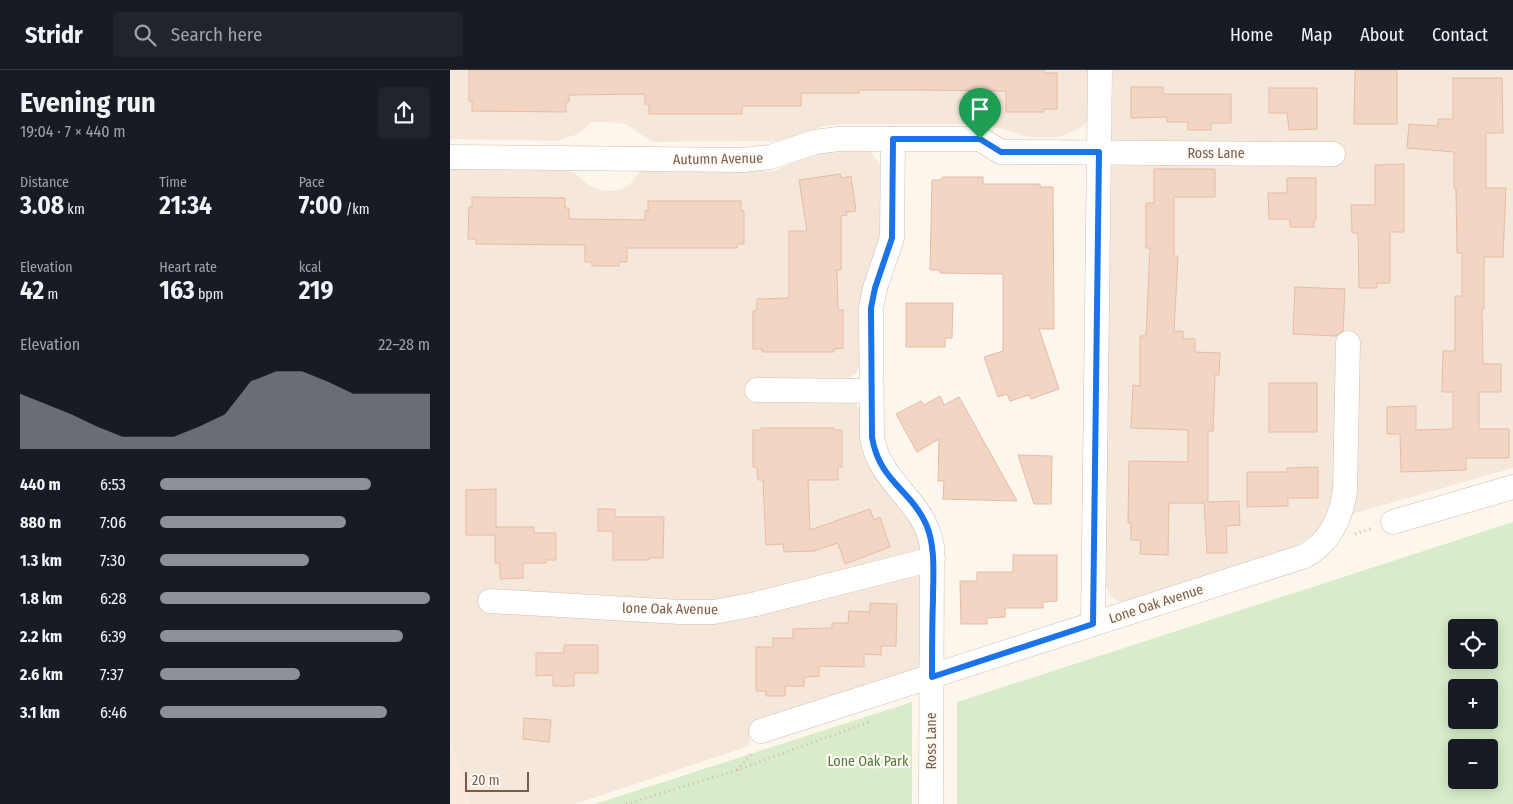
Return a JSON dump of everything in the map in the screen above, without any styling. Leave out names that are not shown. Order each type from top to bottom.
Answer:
[{"type":"street","points":[[1093,624],[1100,70]]},
{"type":"street","name":"Autumn Avenue","points":[[450,157],[742,160],[770,157],[826,140],[893,139],[980,139],[1001,152],[1099,152]]},
{"type":"street","name":"Ross Lane","points":[[893,139],[892,238],[872,298],[870,391],[872,437],[877,458],[888,476],[921,514],[930,535],[933,559],[931,804]]},
{"type":"street","name":"Ross Lane","points":[[1099,152],[1333,154]]},
{"type":"street","name":"Lone Oak Avenue","points":[[761,731],[1305,556],[1323,543],[1340,513],[1347,481],[1348,343]]},
{"type":"street","points":[[757,390],[870,391]]},
{"type":"street","points":[[1393,522],[1513,487]]},
{"type":"street","name":"lone Oak Avenue","points":[[490,601],[680,612],[714,612],[756,604],[933,559]]},
{"type":"path","points":[[626,804],[737,770],[877,719]]},
{"type":"shaded area","points":[[450,70],[1088,70],[1090,120],[1079,129],[1058,137],[1030,137],[1003,129],[969,124],[844,124],[824,126],[778,141],[654,142],[626,124],[592,122],[578,134],[557,141],[450,139]]},
{"type":"shaded area","points":[[1113,70],[1513,70],[1513,468],[1345,516],[1286,551],[1130,603],[1117,601],[1109,594],[1104,582]]},
{"type":"shaded area","points":[[825,150],[870,151],[881,166],[885,190],[864,360],[855,374],[845,380],[844,399],[856,404],[861,415],[863,438],[873,473],[910,515],[924,541],[923,662],[918,669],[908,676],[750,724],[749,746],[575,804],[470,804],[450,741],[450,168],[561,169],[575,173],[589,186],[613,191],[623,189],[632,182],[641,170],[773,171]]},
{"type":"shaded area","points":[[450,741],[470,804],[450,804]]},
{"type":"green space","points":[[1513,522],[1513,804],[957,804],[957,702]]},
{"type":"green space","name":"Lone Oak Park","points":[[912,702],[912,804],[595,804]]},
{"type":"building","points":[[469,70],[1044,70],[1044,73],[1057,73],[1057,109],[1044,109],[1044,112],[1006,112],[1006,91],[859,90],[859,93],[801,93],[801,106],[742,106],[742,114],[649,114],[649,104],[645,104],[645,94],[569,95],[569,102],[566,102],[566,112],[472,111],[472,101],[469,101]]},
{"type":"building","points":[[1355,70],[1397,70],[1397,124],[1354,124]]},
{"type":"building","points":[[1453,78],[1502,78],[1503,133],[1486,133],[1486,188],[1506,188],[1503,257],[1484,257],[1484,309],[1482,309],[1483,364],[1501,364],[1501,392],[1479,392],[1479,429],[1509,429],[1509,458],[1466,458],[1466,470],[1401,472],[1400,434],[1387,434],[1387,407],[1416,406],[1416,430],[1453,429],[1453,392],[1442,392],[1443,351],[1455,351],[1455,296],[1462,296],[1462,253],[1457,253],[1454,152],[1407,148],[1409,124],[1438,126],[1438,119],[1453,119]]},
{"type":"building","points":[[1131,87],[1163,87],[1163,94],[1231,94],[1231,123],[1211,123],[1211,130],[1188,130],[1188,122],[1167,122],[1167,117],[1131,118]]},
{"type":"building","points":[[1269,88],[1317,88],[1317,129],[1289,130],[1287,113],[1269,113]]},
{"type":"building","points":[[1404,164],[1404,232],[1390,232],[1390,283],[1377,283],[1377,288],[1359,288],[1358,233],[1352,233],[1351,205],[1375,205],[1375,165]]},
{"type":"building","points":[[1154,169],[1215,169],[1215,197],[1174,197],[1174,256],[1178,256],[1174,331],[1183,331],[1183,339],[1195,339],[1195,352],[1220,353],[1219,375],[1215,375],[1213,431],[1208,431],[1208,502],[1239,501],[1240,525],[1226,526],[1227,553],[1207,553],[1204,503],[1169,503],[1168,555],[1140,554],[1141,540],[1131,540],[1131,523],[1128,523],[1129,461],[1188,462],[1188,430],[1131,428],[1133,385],[1140,386],[1140,336],[1146,336],[1150,248],[1146,248],[1146,203],[1154,203]]},
{"type":"building","points":[[840,174],[841,178],[851,176],[856,211],[846,212],[847,215],[841,216],[841,270],[837,270],[838,310],[843,310],[843,348],[834,349],[834,352],[762,352],[762,349],[753,349],[753,311],[757,310],[757,299],[789,298],[789,231],[807,231],[799,180]]},
{"type":"building","points":[[942,177],[983,177],[983,184],[1040,184],[1040,187],[1053,187],[1054,329],[1039,329],[1059,389],[1031,399],[1029,395],[1010,401],[1007,394],[998,397],[984,357],[1003,351],[1003,274],[940,273],[940,270],[930,270],[932,180],[942,180]]},
{"type":"building","points":[[1287,178],[1316,178],[1316,220],[1314,220],[1314,227],[1290,227],[1290,219],[1269,219],[1268,193],[1287,193]]},
{"type":"building","points":[[472,197],[565,198],[565,208],[569,208],[569,219],[645,220],[645,211],[648,211],[648,201],[741,201],[741,211],[744,211],[744,244],[737,244],[737,248],[627,248],[627,262],[619,262],[619,266],[592,266],[592,262],[585,262],[585,245],[476,244],[476,239],[468,239],[469,207],[472,207]]},
{"type":"building","points":[[1295,287],[1345,289],[1343,331],[1336,336],[1293,334]]},
{"type":"building","points":[[906,303],[953,303],[952,338],[945,338],[945,347],[906,347]]},
{"type":"building","points":[[1269,383],[1317,383],[1317,432],[1269,432]]},
{"type":"building","points":[[940,396],[944,405],[959,397],[1017,501],[943,499],[944,481],[938,481],[939,439],[917,452],[896,414],[921,401],[924,405]]},
{"type":"building","points":[[761,428],[834,428],[834,430],[842,430],[842,467],[838,467],[838,480],[808,480],[810,530],[870,509],[874,520],[880,517],[890,547],[845,564],[838,543],[814,551],[784,552],[783,544],[766,545],[763,480],[758,480],[757,467],[753,467],[753,430],[761,430]]},
{"type":"building","points":[[1018,455],[1052,456],[1051,504],[1034,504]]},
{"type":"building","points":[[1318,467],[1318,498],[1288,498],[1288,506],[1247,507],[1247,472],[1287,472],[1287,468]]},
{"type":"building","points":[[496,489],[496,527],[534,527],[534,533],[556,533],[556,560],[546,560],[546,563],[523,563],[523,578],[500,579],[500,563],[495,563],[495,535],[466,535],[466,490]]},
{"type":"building","points":[[598,509],[615,509],[615,517],[664,517],[663,558],[613,560],[613,531],[598,531]]},
{"type":"building","points":[[1013,555],[1057,555],[1057,601],[1043,602],[1043,608],[1005,608],[1005,617],[987,618],[987,624],[961,624],[960,581],[977,581],[977,572],[1013,572]]},
{"type":"building","points":[[870,603],[897,604],[896,646],[881,646],[881,655],[864,654],[864,667],[819,666],[819,676],[804,677],[804,686],[785,686],[785,696],[766,696],[766,691],[756,691],[756,647],[773,647],[773,638],[793,638],[793,629],[832,628],[832,623],[848,623],[849,611],[870,612]]},
{"type":"building","points":[[564,645],[598,645],[598,673],[574,673],[574,686],[553,686],[553,675],[536,676],[536,653],[564,653]]},
{"type":"building","points":[[524,718],[551,720],[549,742],[523,739]]},
{"type":"route","points":[[893,139],[980,139],[988,143],[993,149],[1001,152],[1099,152],[1093,624],[932,677],[932,546],[930,535],[921,514],[882,468],[874,448],[870,391],[871,308],[875,288],[892,238],[893,139]]}]
